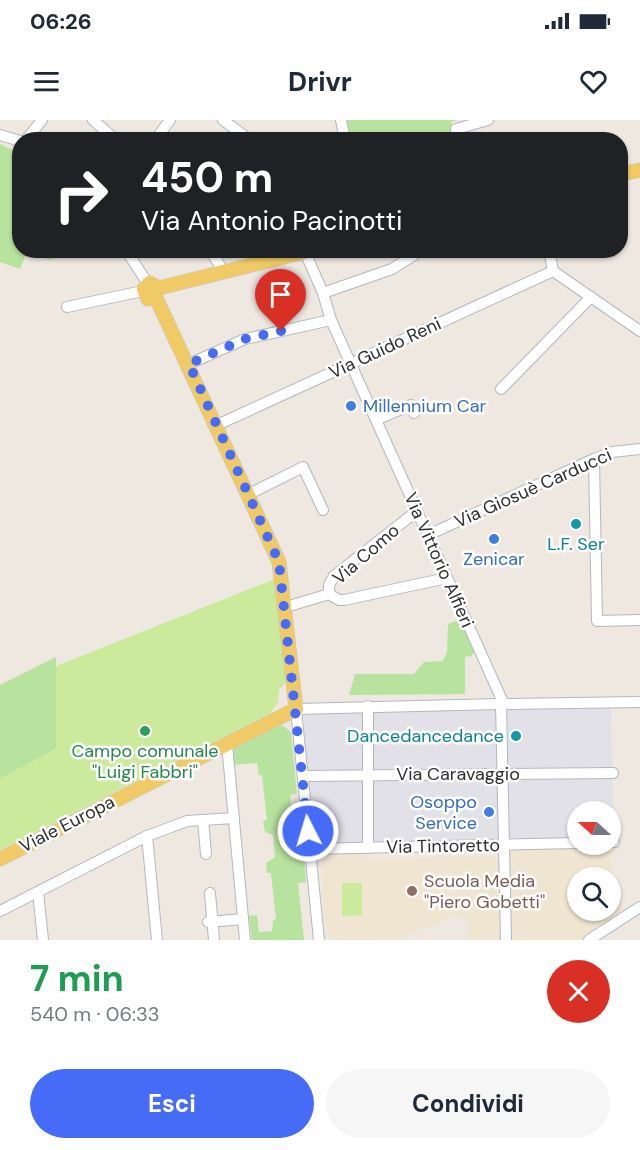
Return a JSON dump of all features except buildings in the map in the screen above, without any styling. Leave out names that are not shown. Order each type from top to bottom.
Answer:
[{"type":"main road","points":[[281,258],[152,290],[189,364],[279,562],[296,709]]},
{"type":"main road","name":"Viale Europa","points":[[0,859],[296,709]]},
{"type":"street","points":[[32,132],[42,120]]},
{"type":"street","points":[[93,120],[107,132]]},
{"type":"street","points":[[223,120],[239,132]]},
{"type":"street","points":[[457,132],[456,129],[488,120]]},
{"type":"street","points":[[67,307],[152,290],[131,258]]},
{"type":"street","points":[[215,258],[224,272]]},
{"type":"street","name":"Via Vittorio Alfieri","points":[[311,258],[331,320],[501,703]]},
{"type":"street","points":[[323,293],[392,269],[409,258]]},
{"type":"street","points":[[551,258],[554,271],[640,331]]},
{"type":"street","name":"Via Guido Reni","points":[[217,425],[554,271]]},
{"type":"street","points":[[501,389],[591,297]]},
{"type":"street","points":[[627,322],[640,318]]},
{"type":"street","points":[[189,364],[245,339],[331,320]]},
{"type":"street","points":[[376,420],[411,405],[414,412]]},
{"type":"street","name":"Via Giosuè Carducci","points":[[428,535],[594,459],[612,452],[640,449]]},
{"type":"street","points":[[594,459],[597,621],[640,620]]},
{"type":"street","points":[[249,494],[303,467],[323,510]]},
{"type":"street","name":"Via Como","points":[[286,608],[329,594],[329,585],[334,576],[417,511]]},
{"type":"street","points":[[329,594],[339,600],[344,600],[447,578]]},
{"type":"street","points":[[319,940],[296,709],[501,703],[640,702]]},
{"type":"street","points":[[501,703],[507,940]]},
{"type":"street","points":[[368,706],[368,848]]},
{"type":"street","points":[[227,744],[245,940]]},
{"type":"street","name":"Via Caravaggio","points":[[303,776],[613,773]]},
{"type":"street","points":[[0,911],[147,836],[187,821],[234,818]]},
{"type":"street","points":[[203,820],[206,854]]},
{"type":"street","points":[[147,836],[157,940]]},
{"type":"street","name":"Via Tintoretto","points":[[309,849],[567,843]]},
{"type":"street","points":[[38,892],[43,940]]},
{"type":"street","points":[[210,893],[209,922],[214,940]]},
{"type":"street","points":[[589,940],[640,907]]},
{"type":"street","points":[[209,922],[243,919]]},
{"type":"shaded area","points":[[611,705],[613,801],[567,801],[567,842],[312,846],[303,711]]},
{"type":"shaded area","points":[[567,847],[567,855],[612,855],[612,867],[567,867],[567,921],[606,921],[581,940],[511,940],[510,849]]},
{"type":"shaded area","name":"Scuola Media \"Piero Gobetti\"","points":[[329,853],[360,853],[365,859],[501,857],[501,940],[469,940],[467,916],[453,917],[396,939],[342,940],[328,935],[328,927],[325,926],[321,865]]},
{"type":"green space","points":[[346,120],[458,120],[451,122],[453,132],[348,132]]},
{"type":"green space","points":[[0,144],[12,150],[12,258],[25,258],[20,269],[0,262]]},
{"type":"green space","name":"Campo comunale \"Luigi Fabbri\"","points":[[275,579],[287,680],[279,690],[278,702],[271,713],[0,850],[0,779],[56,749],[56,666]]},
{"type":"green space","points":[[462,619],[476,650],[471,656],[465,657],[465,694],[349,695],[355,674],[414,674],[424,662],[443,661],[447,652],[448,624]]},
{"type":"green space","points":[[56,657],[56,749],[0,779],[0,685]]},
{"type":"green space","points":[[282,725],[291,732],[297,794],[290,795],[294,838],[302,837],[306,882],[298,883],[304,940],[252,940],[249,916],[257,915],[259,932],[272,931],[273,920],[276,919],[271,873],[267,873],[266,863],[275,857],[273,835],[265,832],[263,821],[267,820],[262,775],[259,775],[257,763],[232,765],[231,750]]},
{"type":"green space","points":[[342,883],[362,883],[362,915],[342,916]]},
{"type":"place","name":"Millennium Car","points":[[351,406]]},
{"type":"place","name":"L.F. Ser","points":[[576,524]]},
{"type":"place","name":"Zenicar","points":[[494,539]]},
{"type":"place","name":"Campo comunale \"Luigi Fabbri\"","points":[[145,731]]},
{"type":"place","name":"Dancedancedance","points":[[516,736]]},
{"type":"place","name":"Osoppo Service","points":[[489,812]]},
{"type":"place","name":"Scuola Media \"Piero Gobetti\"","points":[[412,891]]},
{"type":"route","points":[[281,331],[245,339],[189,364],[279,562],[285,600],[308,831]]}]
